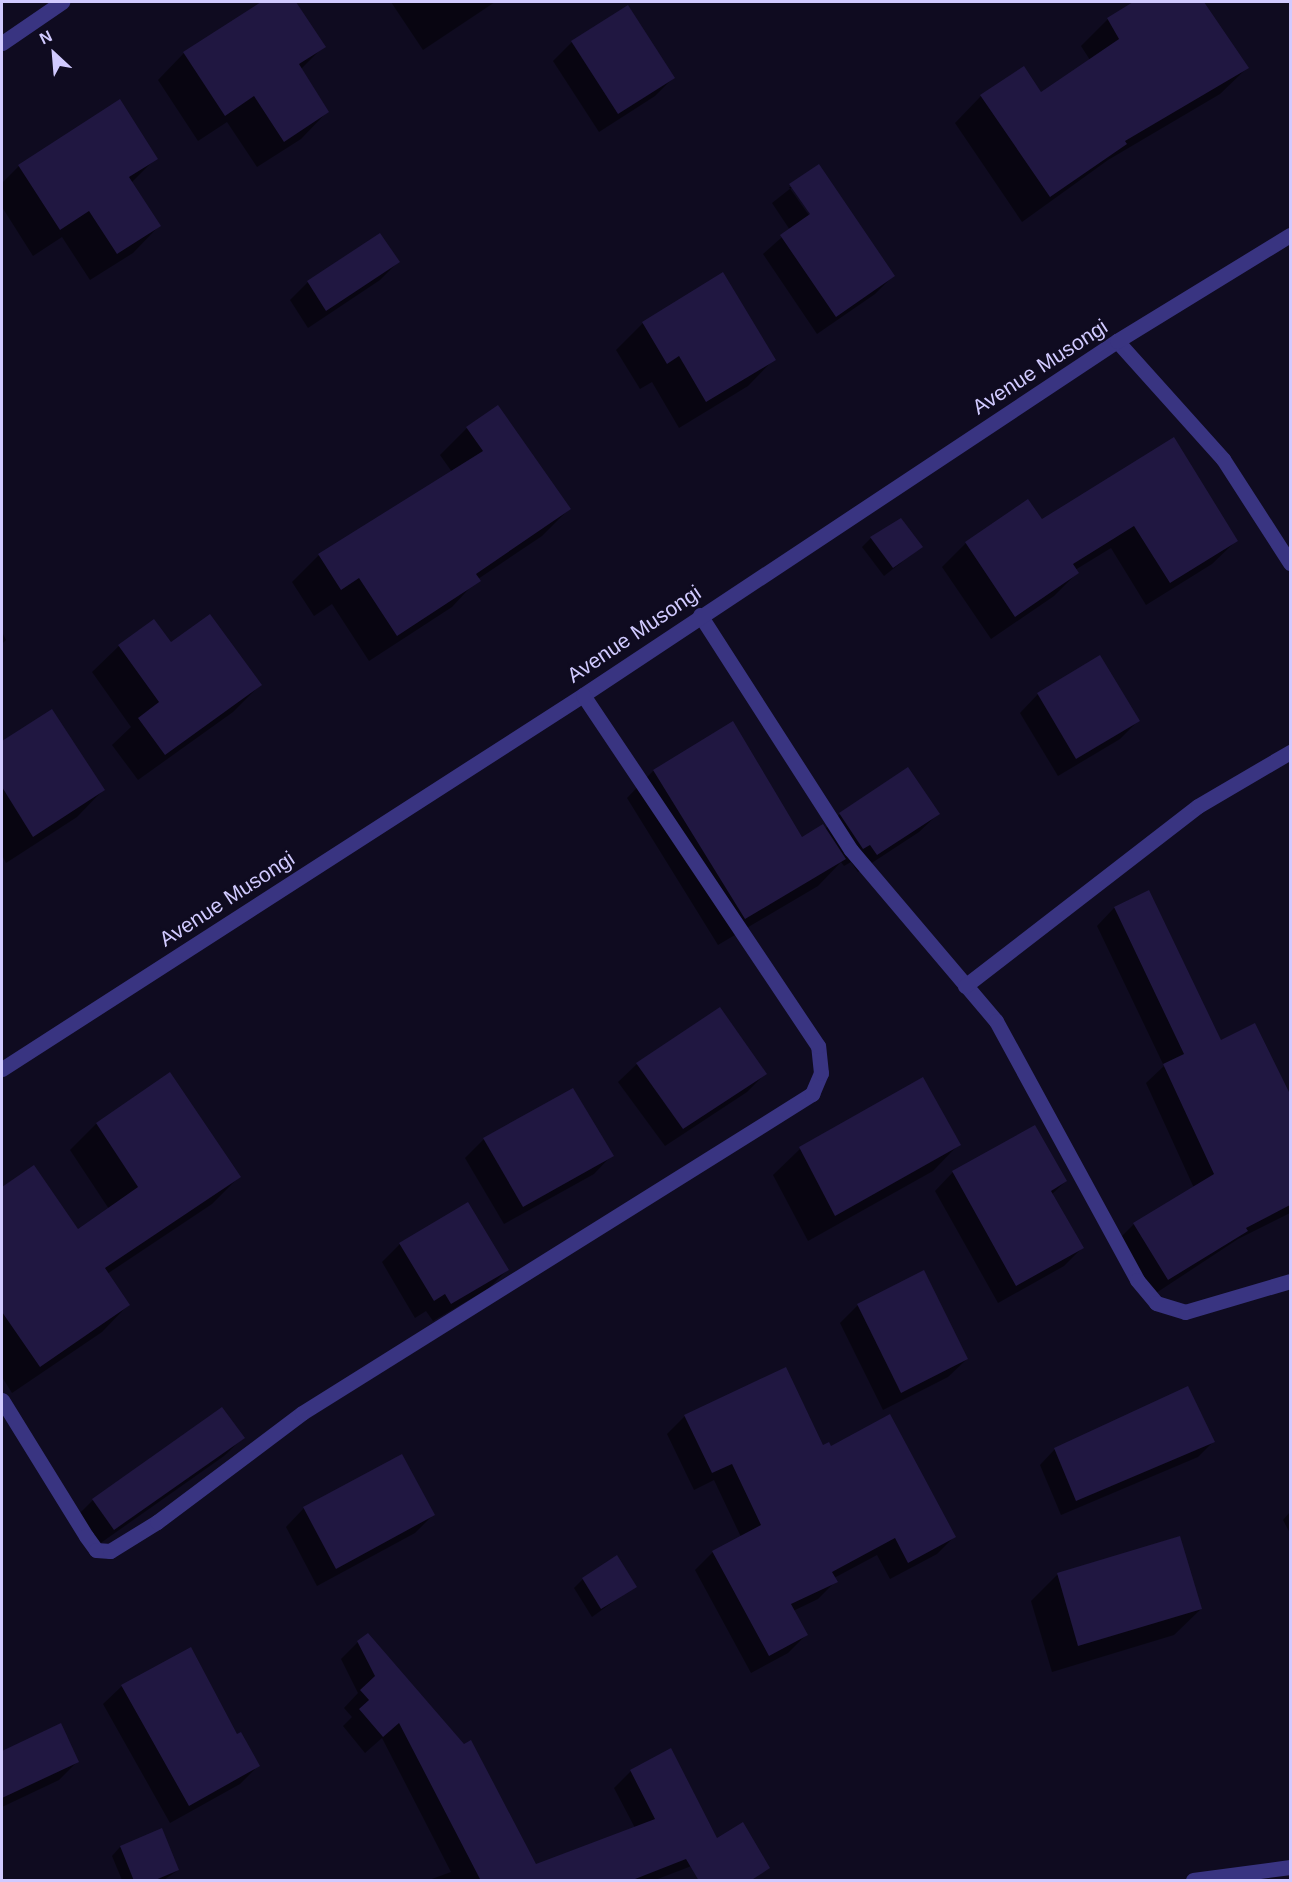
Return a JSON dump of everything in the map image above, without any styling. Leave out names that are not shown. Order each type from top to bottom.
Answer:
[{"type":"street","points":[[2,43],[62,2]]},
{"type":"street","name":"Avenue Musongi","points":[[2,1069],[583,695],[700,615],[1117,341],[1290,235]]},
{"type":"street","points":[[1117,341],[1223,459],[1290,563]]},
{"type":"street","points":[[700,615],[851,850],[996,1021],[1137,1280],[1156,1303],[1185,1312],[1290,1281]]},
{"type":"street","points":[[2,1400],[96,1550],[110,1551],[157,1522],[302,1413],[812,1094],[821,1073],[818,1046],[583,695]]},
{"type":"street","points":[[966,986],[1198,806],[1290,752]]},
{"type":"street","points":[[1193,1881],[1290,1867]]},
{"type":"building","points":[[261,2],[296,2],[326,47],[299,64],[329,112],[284,142],[254,96],[225,116],[183,52]]},
{"type":"building","points":[[1133,2],[1204,2],[1249,68],[1125,141],[1127,144],[1050,197],[980,95],[1024,66],[1041,92],[1119,39],[1107,18]]},
{"type":"building","points":[[628,5],[675,78],[618,114],[571,41]]},
{"type":"building","points":[[120,99],[158,159],[129,177],[161,226],[117,254],[89,211],[60,230],[18,165]]},
{"type":"building","points":[[819,164],[895,276],[836,317],[780,235],[810,214],[789,184]]},
{"type":"building","points":[[380,233],[400,262],[326,311],[307,281]]},
{"type":"building","points":[[723,272],[776,360],[706,402],[679,356],[667,364],[642,322]]},
{"type":"building","points":[[498,405],[571,509],[476,574],[481,581],[397,636],[359,578],[341,590],[318,554],[483,451],[466,427]]},
{"type":"building","points":[[1174,437],[1238,541],[1170,583],[1134,526],[1073,564],[1079,573],[1015,617],[965,542],[1028,499],[1042,519]]},
{"type":"building","points":[[901,518],[923,547],[893,568],[870,537]]},
{"type":"building","points":[[210,614],[262,685],[165,755],[138,718],[159,702],[118,645],[154,619],[171,642]]},
{"type":"building","points":[[1100,655],[1140,721],[1076,759],[1037,693]]},
{"type":"building","points":[[52,709],[105,790],[33,837],[2,787],[2,741]]},
{"type":"building","points":[[733,721],[802,837],[823,824],[846,859],[745,919],[653,770]]},
{"type":"building","points":[[908,767],[940,814],[877,855],[870,845],[863,849],[839,813]]},
{"type":"building","points":[[1149,890],[1221,1040],[1255,1023],[1290,1094],[1290,1205],[1246,1228],[1248,1231],[1168,1280],[1133,1223],[1214,1174],[1163,1064],[1184,1054],[1114,907]]},
{"type":"building","points":[[720,1007],[767,1074],[683,1129],[636,1063]]},
{"type":"building","points":[[170,1072],[241,1177],[105,1268],[130,1305],[40,1367],[2,1312],[2,1187],[34,1165],[78,1229],[138,1187],[96,1123]]},
{"type":"building","points":[[923,1077],[961,1145],[835,1216],[799,1147]]},
{"type":"building","points":[[573,1088],[614,1156],[523,1207],[483,1138]]},
{"type":"building","points":[[1035,1125],[1067,1181],[1051,1191],[1084,1248],[1016,1286],[952,1171]]},
{"type":"building","points":[[468,1202],[509,1270],[451,1304],[445,1294],[434,1301],[399,1243]]},
{"type":"building","points":[[924,1270],[968,1359],[901,1393],[857,1304]]},
{"type":"building","points":[[786,1367],[823,1445],[829,1442],[831,1446],[890,1414],[956,1537],[908,1563],[895,1538],[832,1572],[838,1582],[791,1604],[808,1635],[769,1656],[712,1551],[761,1525],[732,1464],[712,1473],[684,1415]]},
{"type":"building","points":[[1188,1386],[1215,1442],[1076,1501],[1054,1448]]},
{"type":"building","points":[[222,1407],[245,1438],[114,1530],[92,1499]]},
{"type":"building","points":[[402,1454],[435,1515],[336,1569],[303,1507]]},
{"type":"building","points":[[1180,1536],[1202,1609],[1078,1646],[1057,1573]]},
{"type":"building","points":[[617,1555],[637,1587],[601,1609],[582,1578]]},
{"type":"building","points":[[368,1633],[464,1744],[471,1740],[536,1864],[655,1819],[630,1770],[671,1748],[717,1838],[743,1822],[770,1868],[750,1881],[699,1881],[686,1859],[630,1881],[481,1881],[399,1723],[383,1737],[359,1709],[369,1700],[360,1690],[375,1676],[357,1641]]},
{"type":"building","points":[[191,1647],[237,1734],[241,1732],[260,1766],[189,1806],[121,1685]]},
{"type":"building","points":[[61,1723],[79,1762],[2,1798],[2,1751]]},
{"type":"building","points":[[162,1828],[179,1870],[153,1881],[134,1881],[120,1846]]}]
